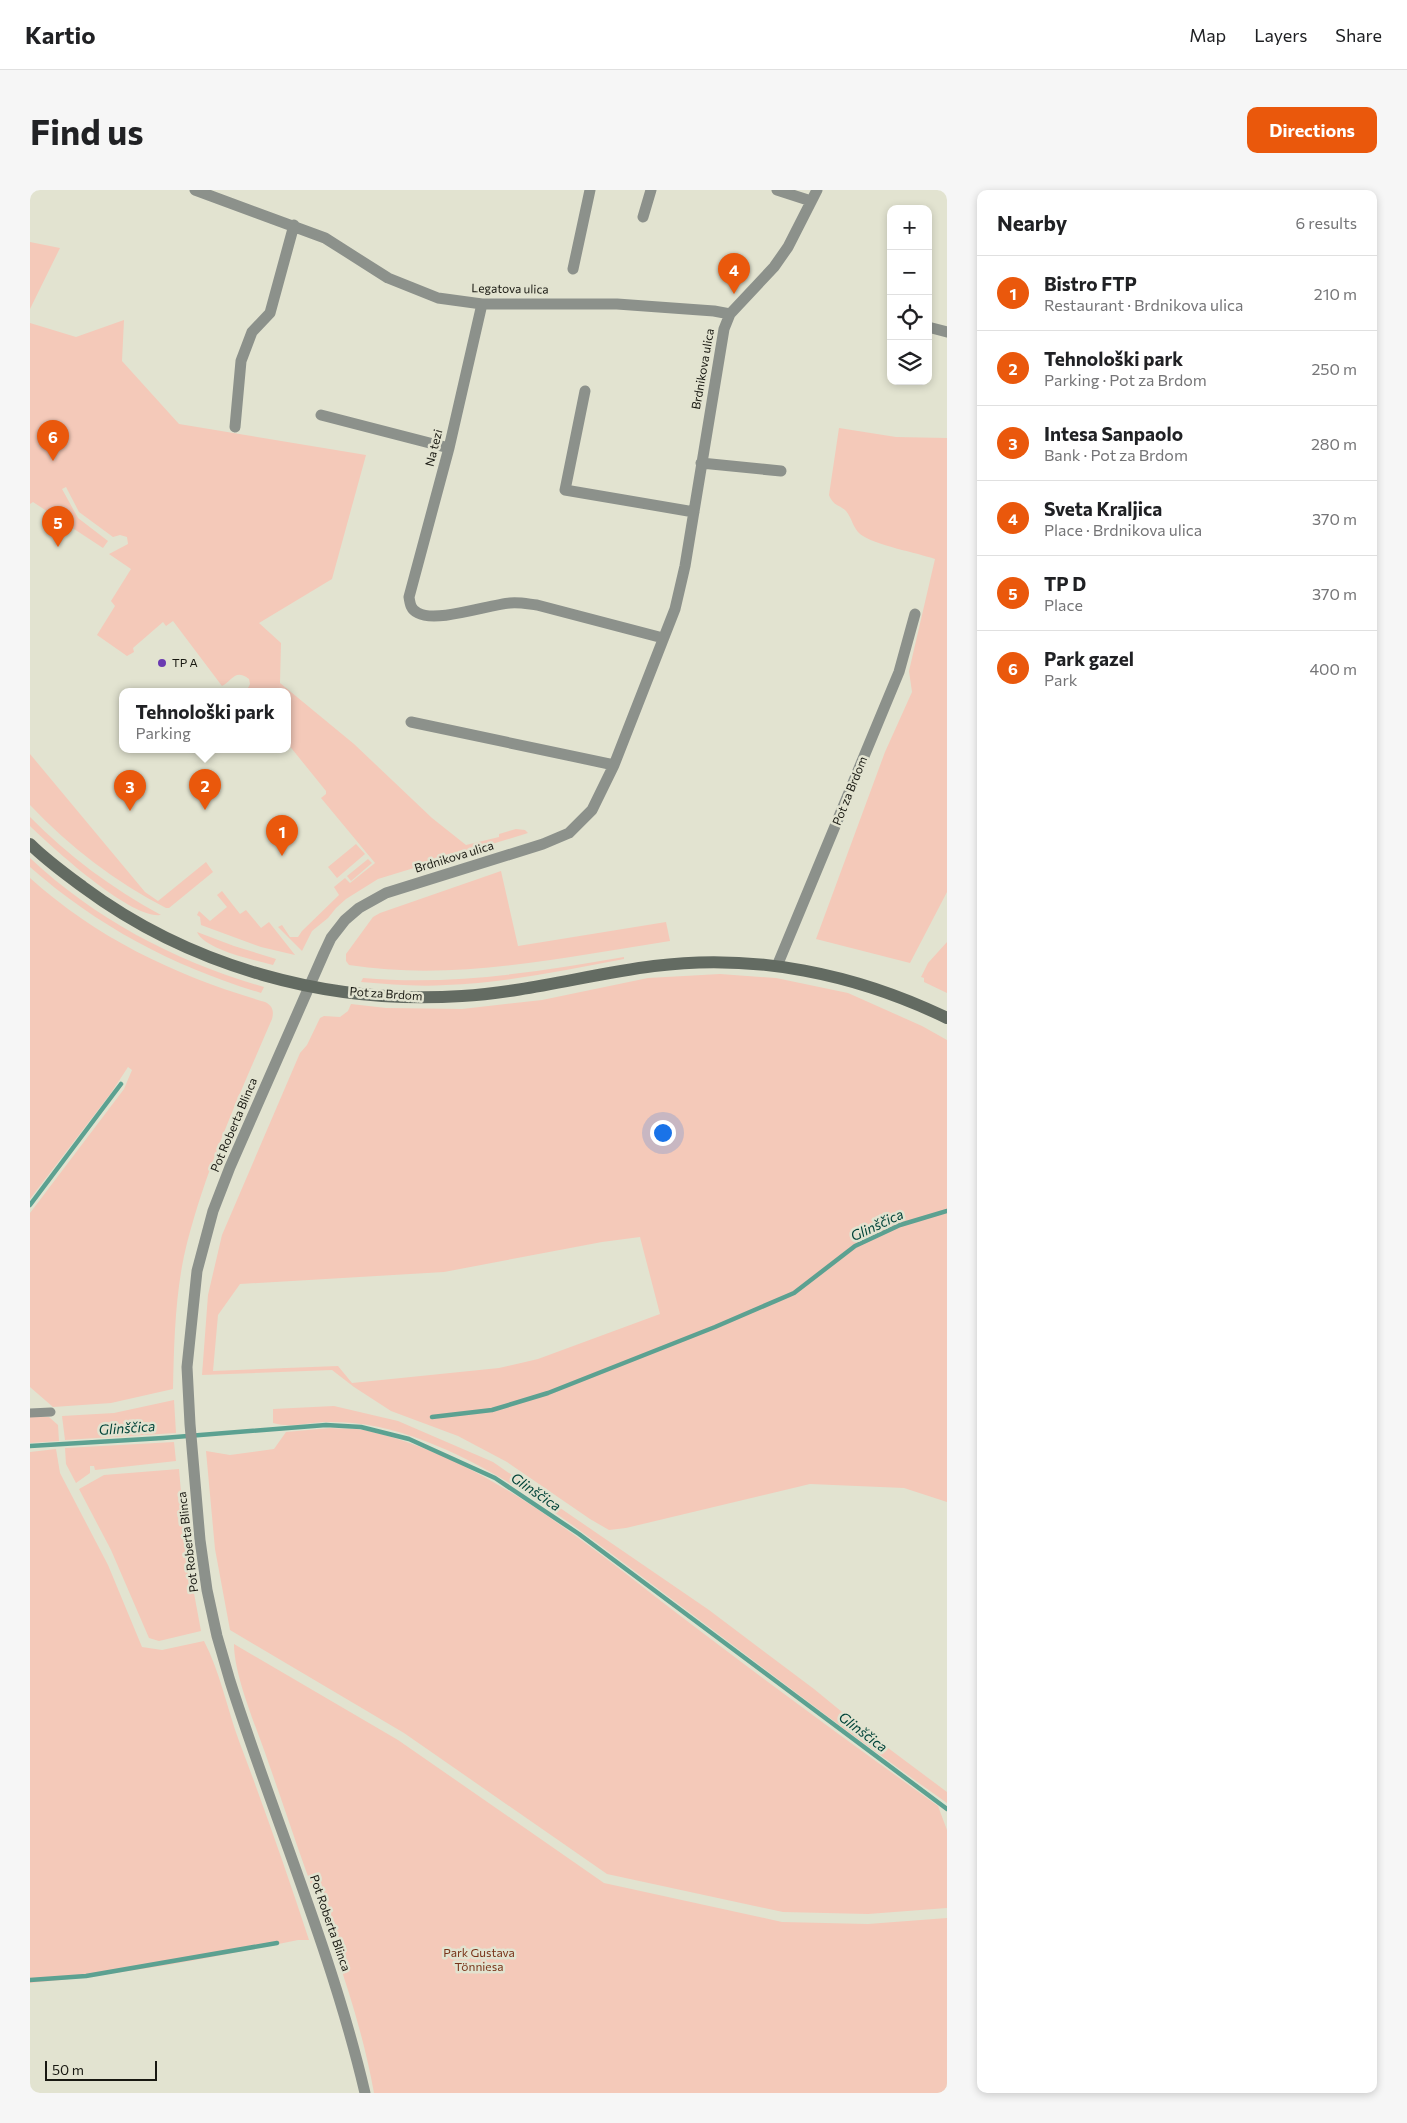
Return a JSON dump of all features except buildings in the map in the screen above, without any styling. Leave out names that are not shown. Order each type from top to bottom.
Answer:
[{"type":"main road","name":"Pot za Brdom","points":[[30,844],[60,870],[101,900],[143,926],[216,959],[265,976],[310,986],[399,996],[461,996],[541,987],[658,966],[701,963],[777,966],[837,977],[874,988],[947,1018]]},
{"type":"street","name":"Legatova ulica","points":[[195,190],[325,238],[388,278],[438,298],[482,304],[617,304],[714,311],[730,314]]},
{"type":"street","points":[[573,269],[590,190]]},
{"type":"street","points":[[643,217],[651,190]]},
{"type":"street","points":[[777,190],[811,201]]},
{"type":"street","name":"Brdnikova ulica","points":[[310,986],[331,938],[345,920],[359,908],[386,893],[542,844],[569,832],[592,810],[614,764],[675,609],[694,512],[724,330],[730,314],[774,267],[788,247],[818,190]]},
{"type":"street","points":[[235,427],[241,361],[252,332],[270,313],[294,225]]},
{"type":"street","name":"Na tezi","points":[[482,304],[449,448],[410,597],[413,610],[426,616],[464,612],[509,603],[522,603],[537,605],[663,638]]},
{"type":"street","points":[[932,328],[947,332]]},
{"type":"street","points":[[585,391],[565,490],[694,512]]},
{"type":"street","points":[[321,415],[449,448]]},
{"type":"street","points":[[701,463],[781,471]]},
{"type":"street","name":"Pot za Brdom","points":[[777,966],[899,672],[915,614]]},
{"type":"street","points":[[411,722],[614,764]]},
{"type":"street","name":"Pot Roberta Blinca","points":[[310,986],[230,1167],[213,1211],[194,1287],[187,1367],[200,1540],[207,1590],[217,1636],[244,1726],[290,1849],[338,1990],[365,2093]]},
{"type":"street","points":[[30,1413],[51,1412]]},
{"type":"green space","points":[[30,242],[60,248],[30,309]]},
{"type":"green space","points":[[124,320],[122,361],[179,424],[366,455],[332,579],[259,623],[281,643],[280,683],[286,688],[248,688],[250,684],[249,679],[240,675],[237,675],[222,686],[173,621],[166,626],[163,622],[133,648],[134,652],[127,656],[97,635],[115,606],[111,601],[131,569],[109,554],[128,544],[127,537],[120,535],[113,537],[79,512],[66,487],[62,489],[78,518],[108,541],[103,548],[33,502],[30,504],[30,323],[76,337]]},
{"type":"green space","points":[[839,428],[896,437],[947,438],[947,892],[910,963],[816,939],[885,752],[912,692],[909,671],[935,559],[867,538],[858,532],[846,511],[833,502],[829,495]]},
{"type":"green space","points":[[291,692],[354,744],[432,818],[466,845],[499,837],[499,834],[516,829],[525,830],[528,833],[378,879],[346,899],[336,908],[328,918],[312,931],[302,951],[278,927],[282,925],[290,937],[298,937],[339,895],[334,887],[345,878],[350,883],[375,863],[321,798],[326,794],[326,791],[291,748]]},
{"type":"green space","points":[[30,754],[145,892],[158,901],[206,862],[213,872],[169,908],[129,887],[77,849],[30,805]]},
{"type":"green space","points":[[30,817],[75,858],[108,883],[161,915],[147,913],[131,906],[92,880],[30,826]]},
{"type":"green space","points":[[356,844],[365,854],[337,878],[328,867]]},
{"type":"green space","points":[[30,858],[82,901],[139,936],[169,952],[200,965],[264,987],[261,993],[198,971],[139,943],[110,926],[56,889],[30,867]]},
{"type":"green space","points":[[368,859],[372,863],[351,881],[347,876]]},
{"type":"green space","points":[[501,871],[518,946],[666,922],[670,941],[550,960],[470,969],[389,970],[349,965],[346,961],[346,954],[373,917]]},
{"type":"green space","points":[[30,878],[83,920],[140,954],[232,992],[265,1002],[270,1005],[273,1011],[272,1019],[211,1165],[192,1225],[184,1256],[177,1305],[173,1389],[111,1403],[53,1407],[30,1387],[30,1213],[124,1089],[132,1070],[128,1067],[111,1093],[30,1199]]},
{"type":"green space","points":[[222,891],[240,914],[246,910],[261,928],[269,922],[295,955],[261,947],[201,925],[200,917],[197,915],[199,911],[210,921],[227,907],[217,895]]},
{"type":"green space","points":[[197,932],[276,959],[273,965],[231,953],[210,944]]},
{"type":"green space","points":[[947,942],[947,993],[924,982],[924,978],[921,977],[928,963]]},
{"type":"green space","points":[[624,957],[624,959],[558,972],[491,982],[424,986],[361,982],[363,978],[430,980],[494,976]]},
{"type":"green space","points":[[720,974],[776,978],[848,993],[922,1026],[947,1040],[947,1502],[904,1488],[810,1484],[626,1528],[609,1530],[507,1462],[458,1436],[391,1411],[332,1370],[202,1375],[208,1295],[222,1235],[300,1053],[307,1045],[320,1018],[324,1016],[340,1017],[348,1011],[351,1004],[386,1008],[462,1009],[542,1000],[648,978]],"holes":[[[640,1237],[660,1314],[538,1359],[499,1368],[352,1383],[338,1366],[213,1371],[218,1315],[240,1284],[444,1272],[602,1242]]]},
{"type":"green space","points":[[174,1400],[176,1433],[65,1440],[62,1416],[114,1413]]},
{"type":"green space","points":[[334,1406],[398,1421],[493,1462],[709,1610],[947,1792],[947,1803],[836,1723],[572,1525],[544,1505],[486,1470],[456,1454],[425,1441],[376,1426],[337,1422],[292,1425],[273,1423],[273,1409]]},
{"type":"green space","points":[[30,1417],[49,1417],[58,1425],[59,1441],[30,1443]]},
{"type":"green space","points":[[330,1428],[364,1430],[411,1443],[455,1462],[539,1510],[846,1740],[938,1806],[947,1830],[947,1908],[868,1914],[783,1912],[607,1874],[404,1733],[230,1630],[215,1549],[206,1451],[230,1455],[274,1449],[286,1432]]},
{"type":"green space","points":[[174,1442],[176,1461],[95,1470],[94,1466],[90,1466],[90,1473],[76,1483],[66,1464],[65,1448]]},
{"type":"green space","points":[[56,1449],[60,1473],[108,1565],[142,1647],[162,1650],[204,1641],[219,1678],[309,1940],[298,1940],[131,1971],[30,1983],[30,1452]]},
{"type":"green space","points":[[179,1469],[186,1550],[201,1631],[159,1641],[149,1638],[111,1550],[79,1489],[104,1475]]},
{"type":"green space","name":"Park Gustava Tönniesa","points":[[234,1644],[398,1740],[604,1883],[782,1922],[868,1924],[947,1918],[947,2093],[374,2093],[361,2035],[344,1979],[242,1689]]},
{"type":"waterway","points":[[30,1205],[121,1084]]},
{"type":"waterway","name":"Glinščica","points":[[432,1417],[492,1410],[548,1393],[715,1327],[794,1293],[855,1246],[900,1225],[947,1211]]},
{"type":"waterway","name":"Glinščica","points":[[30,1446],[326,1425],[361,1427],[409,1439],[495,1478],[579,1534],[947,1809]]},
{"type":"waterway","points":[[30,1980],[86,1976],[277,1943]]},
{"type":"place","name":"Sveta Kraljica","points":[[734,294]]},
{"type":"place","name":"Park gazel","points":[[53,461]]},
{"type":"place","name":"TP D","points":[[58,547]]},
{"type":"place","name":"TP A","points":[[162,663]]},
{"type":"place","name":"Tehnološki park","points":[[205,810]]},
{"type":"place","name":"Intesa Sanpaolo","points":[[130,811]]},
{"type":"place","name":"Bistro FTP","points":[[282,856]]}]
